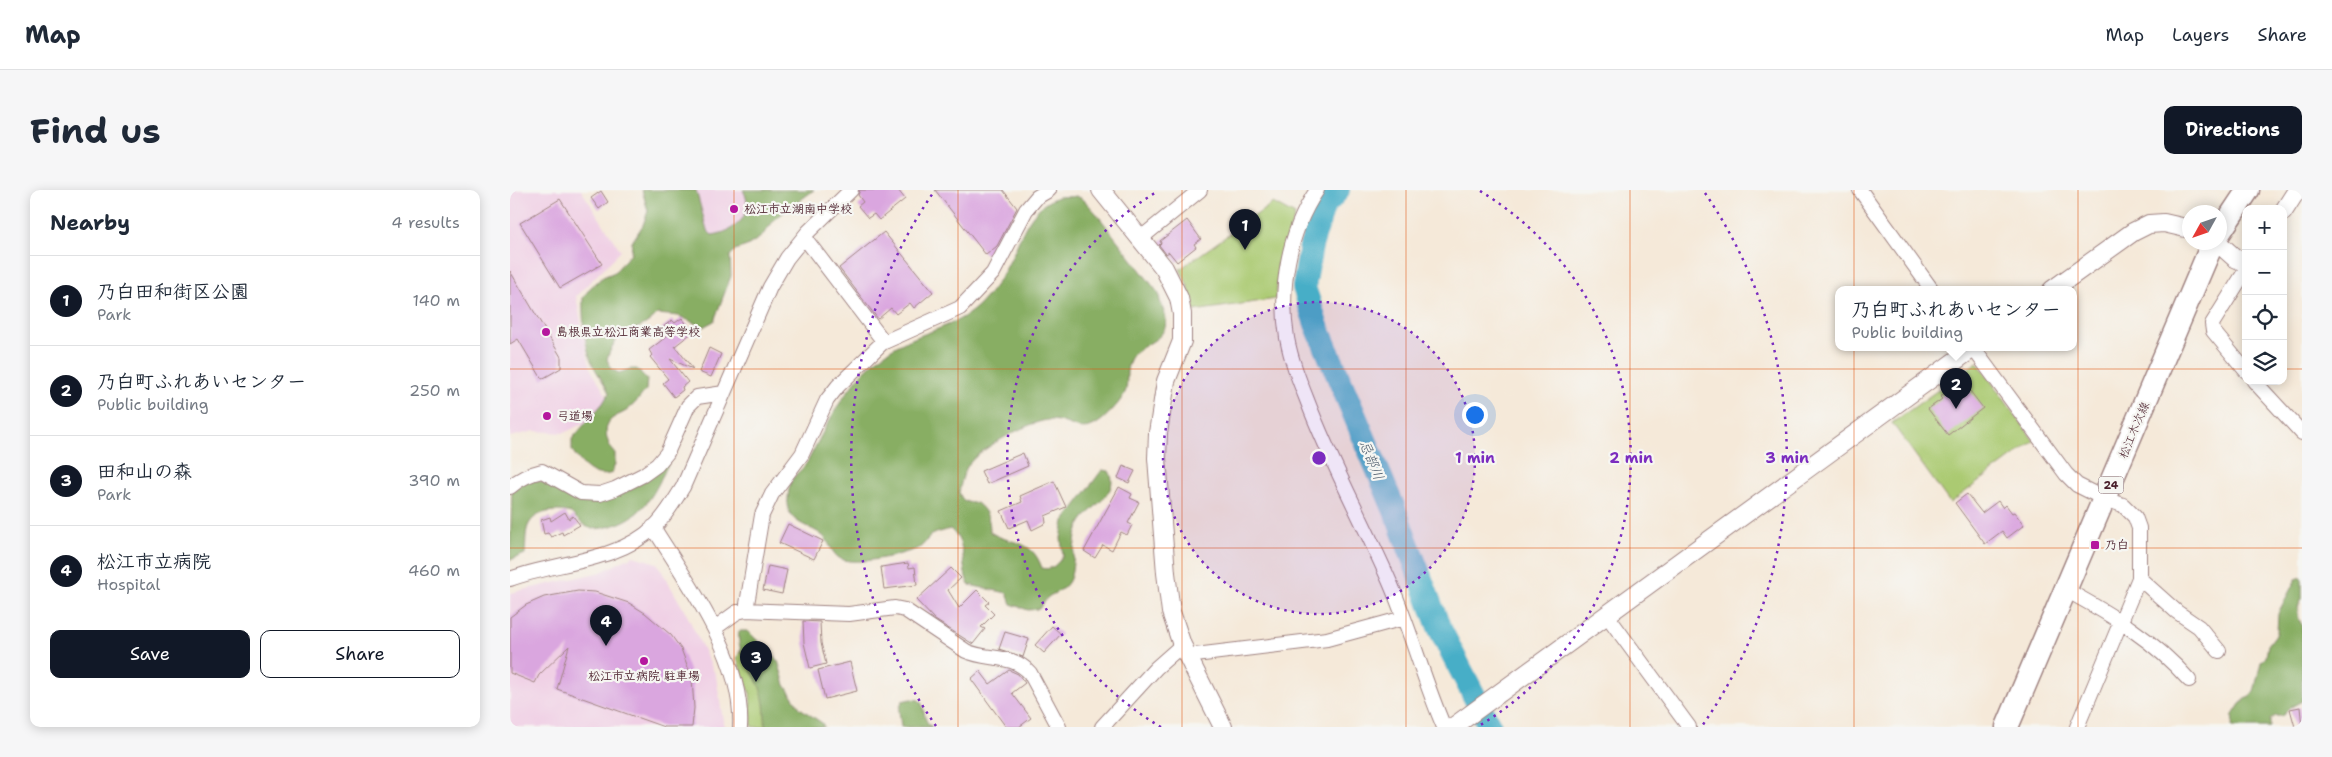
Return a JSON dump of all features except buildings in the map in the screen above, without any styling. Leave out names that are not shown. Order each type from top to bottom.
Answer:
[{"type":"main road","points":[[2227,222],[2248,190]]},
{"type":"main road","name":"松江木次線","points":[[2007,727],[2210,250]]},
{"type":"street","points":[[510,579],[622,548],[654,528],[683,487],[770,286],[787,258],[851,190]]},
{"type":"street","points":[[746,610],[762,515],[772,494],[802,454],[833,393],[884,342],[960,308],[993,273],[1026,210],[1037,197],[1049,190]]},
{"type":"street","points":[[1101,190],[1141,238],[1173,283],[1182,314],[1182,340],[1166,381],[1162,401],[1157,458],[1166,573],[1171,612],[1184,650],[1223,727]]},
{"type":"street","points":[[1141,238],[1200,190]]},
{"type":"street","points":[[1317,190],[1304,212],[1289,257],[1284,303],[1287,338],[1294,364],[1318,430],[1382,565],[1404,618],[1444,727]]},
{"type":"street","points":[[1860,190],[1929,286]]},
{"type":"street","points":[[2287,206],[2297,190]]},
{"type":"street","points":[[2058,286],[2133,232],[2149,224],[2164,223],[2182,227]]},
{"type":"street","points":[[804,238],[884,342]]},
{"type":"street","points":[[2226,250],[2242,262]]},
{"type":"street","points":[[2242,276],[2212,324],[2213,331],[2242,366]]},
{"type":"street","points":[[1453,727],[1969,351]]},
{"type":"street","points":[[1975,351],[2066,474],[2078,485],[2105,499],[2123,505],[2135,517],[2139,528],[2139,578],[2077,727]]},
{"type":"street","points":[[2258,385],[2302,433]]},
{"type":"street","points":[[510,487],[518,480],[530,474],[542,471],[581,493],[600,494],[615,489],[643,475],[657,465],[667,453],[688,406],[698,397],[724,393]]},
{"type":"street","points":[[654,528],[715,628],[726,651],[735,684],[740,727]]},
{"type":"street","points":[[2139,578],[2177,612],[2199,627],[2219,651]]},
{"type":"street","points":[[2066,590],[2121,620],[2171,660],[2189,680]]},
{"type":"street","points":[[715,628],[737,612],[746,610],[849,614],[896,608],[905,610],[966,652],[976,656],[993,656],[1024,666],[1030,672],[1058,727]]},
{"type":"street","points":[[1606,614],[1689,727]]},
{"type":"street","points":[[1102,727],[1156,668],[1184,650],[1327,639],[1379,627],[1404,618]]},
{"type":"shaded area","name":"島根県立松江商業高等学校","points":[[510,190],[581,190],[621,251],[576,296],[590,368],[614,408],[564,433],[534,431],[510,437]]},
{"type":"shaded area","name":"松江市立湖南中学校","points":[[687,190],[790,190],[706,249]]},
{"type":"shaded area","points":[[633,556],[657,563],[687,615],[716,676],[724,727],[510,727],[510,593],[601,572]]},
{"type":"green space","points":[[642,190],[696,190],[707,230],[712,235],[728,230],[741,220],[747,207],[743,190],[814,190],[776,218],[761,237],[747,246],[735,250],[730,256],[731,276],[714,321],[703,327],[679,316],[657,314],[650,321],[629,331],[617,340],[607,359],[611,369],[619,373],[630,369],[637,369],[647,379],[646,390],[636,402],[628,410],[609,421],[606,436],[615,453],[615,464],[612,473],[605,475],[589,469],[572,450],[572,439],[603,403],[609,393],[590,358],[586,342],[583,298],[590,288],[603,277],[615,272],[631,253],[632,242],[643,225],[648,211]]},
{"type":"green space","points":[[1076,196],[1083,199],[1096,213],[1159,294],[1166,319],[1164,330],[1161,335],[1133,355],[1128,368],[1126,390],[1122,398],[1102,420],[1094,425],[1082,428],[1052,420],[1020,429],[995,443],[969,464],[961,482],[959,493],[964,500],[977,503],[986,512],[989,519],[990,532],[1027,547],[1038,558],[1042,568],[1049,569],[1063,556],[1061,538],[1064,521],[1102,470],[1109,471],[1112,479],[1108,493],[1084,518],[1077,531],[1072,573],[1067,584],[1061,590],[1048,597],[1039,609],[1028,610],[1011,604],[1007,593],[969,585],[964,570],[960,542],[950,529],[932,535],[919,548],[902,554],[858,561],[841,559],[823,536],[794,519],[790,514],[788,505],[789,489],[793,478],[806,464],[843,398],[864,372],[890,350],[958,320],[978,306],[1002,275],[1024,229],[1036,211],[1055,198]]},
{"type":"green space","points":[[1273,203],[1295,215],[1279,261],[1276,299],[1194,311],[1188,286],[1180,269]]},
{"type":"green space","points":[[1977,362],[2034,441],[1950,503],[1892,423]]},
{"type":"green space","points":[[677,446],[653,494],[636,514],[625,521],[598,529],[584,525],[571,513],[553,511],[541,514],[531,521],[528,526],[525,554],[510,560],[512,491],[520,485],[528,481],[536,481],[584,500],[596,501],[609,498]]},
{"type":"green space","points":[[2302,577],[2302,599],[2298,612],[2302,625],[2302,701],[2291,707],[2282,716],[2275,716],[2270,720],[2270,727],[2232,727],[2233,715],[2240,704],[2254,692],[2261,662],[2266,657],[2268,645],[2277,633],[2278,613],[2296,579]]},
{"type":"green space","points":[[739,631],[748,631],[778,661],[785,685],[800,708],[822,723],[824,727],[765,727],[762,693],[742,654]]},
{"type":"green space","points":[[740,651],[794,727],[752,727],[750,693],[737,659]]},
{"type":"green space","points":[[919,700],[923,707],[926,721],[932,727],[901,727],[899,711],[902,701]]},
{"type":"waterway","name":"忌部川","points":[[1338,190],[1323,207],[1311,246],[1304,287],[1316,324],[1395,511],[1439,627],[1490,727]]},
{"type":"place","name":"松江市立湖南中学校","points":[[734,209]]},
{"type":"place","name":"乃白田和街区公園","points":[[1245,250]]},
{"type":"place","name":"島根県立松江商業高等学校","points":[[546,332]]},
{"type":"place","name":"乃白町ふれあいセンター","points":[[1956,409]]},
{"type":"place","name":"弓道場","points":[[547,416]]},
{"type":"place","name":"乃白","points":[[2095,545]]},
{"type":"place","name":"松江市立病院","points":[[606,646]]},
{"type":"place","name":"松江市立病院 駐車場","points":[[644,661]]},
{"type":"place","name":"田和山の森","points":[[756,682]]}]
